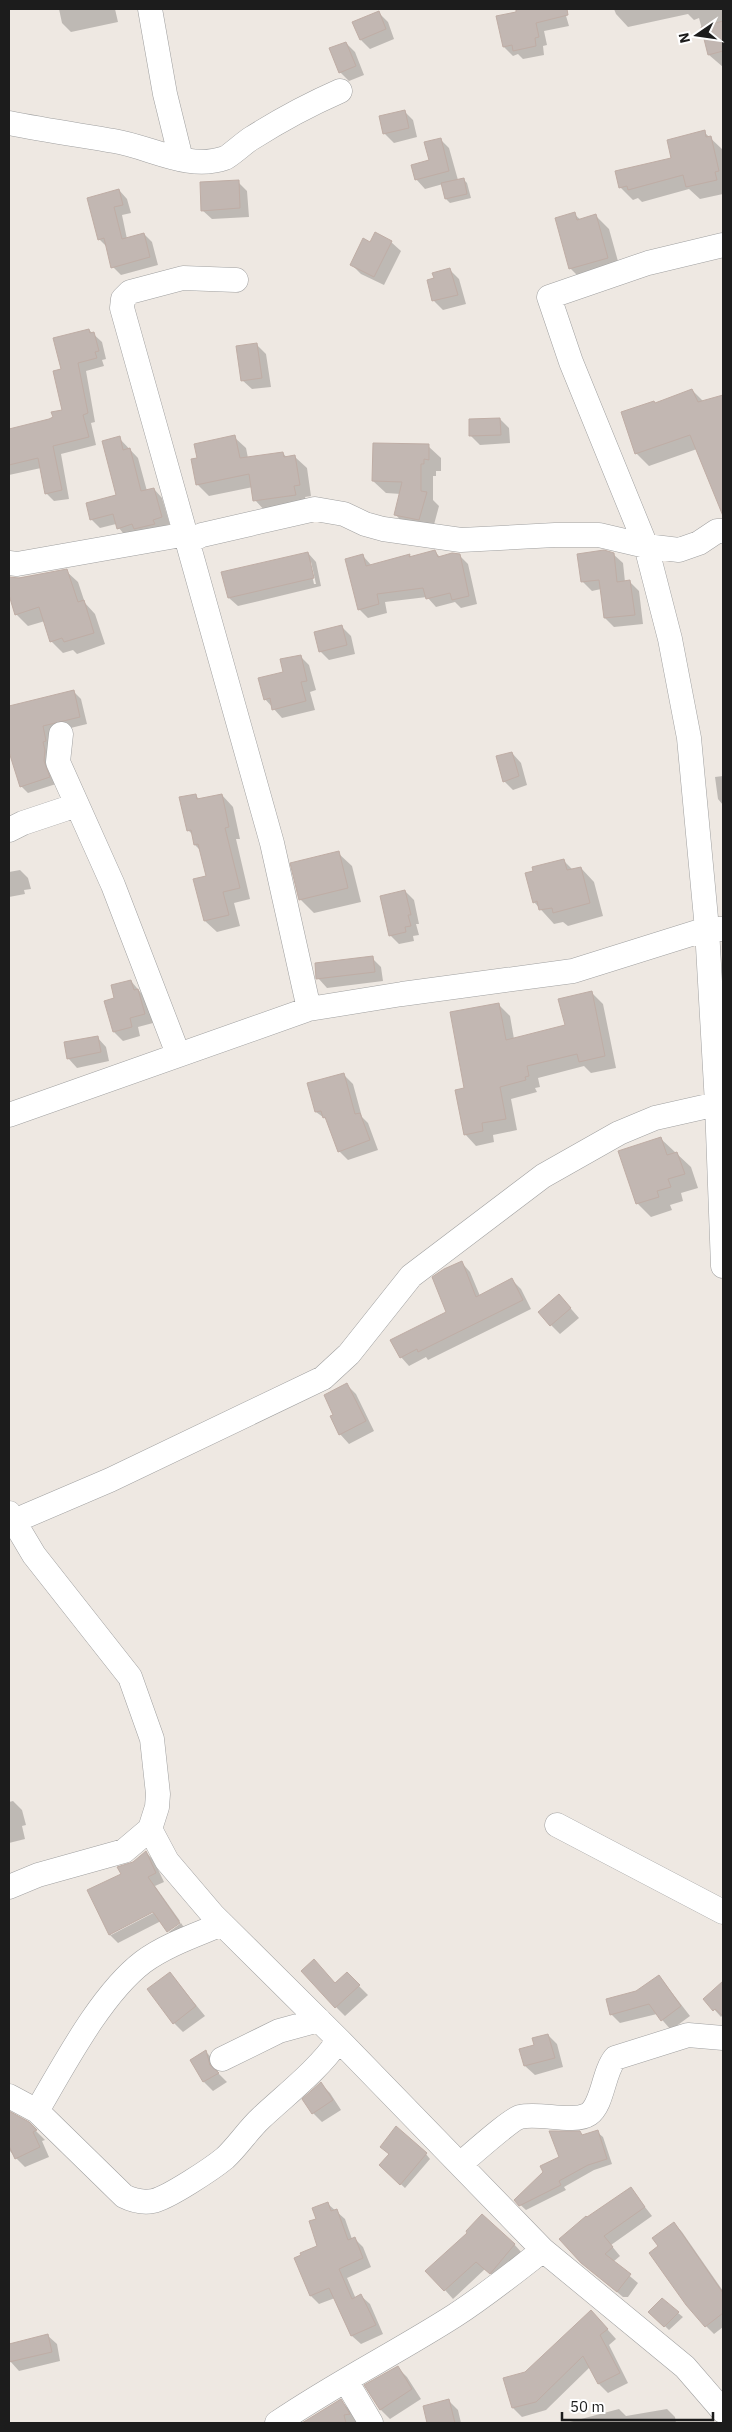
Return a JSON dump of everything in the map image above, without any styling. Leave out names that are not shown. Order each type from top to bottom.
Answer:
[{"type":"street","points":[[150,9],[164,94],[181,159]]},
{"type":"street","points":[[9,123],[70,136],[116,141],[181,159],[206,163],[228,158],[238,146],[294,111],[340,91]]},
{"type":"street","points":[[723,245],[648,263],[549,298],[571,362],[646,546],[670,640],[689,738],[715,929],[723,1266]]},
{"type":"street","points":[[236,280],[183,278],[130,292],[123,299],[122,308],[140,377],[188,537],[272,843],[310,1009]]},
{"type":"street","points":[[9,563],[17,564],[202,535],[315,509],[344,514],[365,524],[383,529],[461,540],[555,534],[599,535],[646,546],[679,550],[699,543],[717,531],[723,532]]},
{"type":"street","points":[[61,734],[58,762],[113,885],[178,1054]]},
{"type":"street","points":[[9,830],[23,823],[77,806]]},
{"type":"street","points":[[9,1115],[310,1009],[402,994],[572,971],[715,929]]},
{"type":"street","points":[[9,1887],[38,1875],[124,1852],[150,1829],[157,1807],[158,1794],[152,1739],[130,1678],[34,1555],[11,1517],[110,1480],[323,1378],[349,1354],[411,1276],[543,1176],[619,1133],[655,1118],[719,1097]]},
{"type":"street","points":[[557,1825],[723,1912]]},
{"type":"street","points":[[150,1829],[168,1861],[222,1924],[339,2040],[543,2250],[685,2367],[723,2411]]},
{"type":"street","points":[[37,2111],[64,2064],[122,1980],[151,1957],[222,1924]]},
{"type":"street","points":[[222,2059],[279,2032],[319,2020]]},
{"type":"street","points":[[460,2164],[517,2118],[533,2114],[579,2118],[589,2114],[595,2106],[609,2066],[615,2058],[688,2035],[723,2038]]},
{"type":"street","points":[[9,2096],[37,2111],[124,2196],[138,2202],[154,2201],[166,2196],[224,2158],[260,2119],[307,2078],[325,2059],[339,2040]]},
{"type":"street","points":[[277,2423],[453,2316],[503,2283],[543,2250]]},
{"type":"street","points":[[346,2381],[371,2423]]},
{"type":"street","points":[[712,2423],[723,2419]]},
{"type":"building","points":[[516,9],[567,9],[568,15],[536,23],[539,37],[535,38],[536,46],[513,51],[512,45],[503,47],[496,16],[516,12]]},
{"type":"building","points":[[379,11],[386,29],[360,40],[352,22]]},
{"type":"building","points":[[723,21],[723,51],[708,55],[701,27]]},
{"type":"building","points":[[346,42],[356,66],[339,73],[329,48]]},
{"type":"building","points":[[405,110],[409,128],[383,134],[379,116]]},
{"type":"building","points":[[705,130],[706,137],[711,136],[719,171],[715,172],[717,180],[686,187],[683,175],[628,190],[627,186],[619,188],[615,171],[671,158],[667,140]]},
{"type":"building","points":[[441,138],[449,171],[415,180],[411,165],[429,160],[424,142]]},
{"type":"building","points":[[464,178],[467,194],[445,199],[441,183]]},
{"type":"building","points":[[239,180],[240,208],[201,211],[200,182]]},
{"type":"building","points":[[119,189],[123,205],[114,207],[122,239],[144,233],[150,257],[111,268],[104,238],[98,240],[87,198]]},
{"type":"building","points":[[575,212],[577,220],[596,214],[608,258],[569,269],[555,218]]},
{"type":"building","points":[[375,232],[392,241],[374,277],[350,265],[363,238],[370,242]]},
{"type":"building","points":[[450,268],[458,295],[432,301],[427,280],[434,278],[432,273]]},
{"type":"building","points":[[89,329],[90,333],[94,332],[99,351],[95,352],[97,358],[78,363],[88,413],[83,415],[89,437],[53,446],[62,490],[45,494],[38,458],[9,465],[9,429],[49,419],[53,417],[51,412],[62,410],[53,371],[61,369],[53,338]]},
{"type":"building","points":[[257,343],[262,378],[241,381],[236,346]]},
{"type":"building","points":[[692,389],[698,402],[723,395],[723,516],[690,435],[635,454],[621,412],[654,401],[655,403]]},
{"type":"building","points":[[500,418],[501,435],[469,436],[469,419]]},
{"type":"building","points":[[235,435],[240,458],[283,452],[284,457],[295,455],[300,485],[294,486],[296,495],[253,501],[249,474],[196,485],[191,459],[197,458],[194,444]]},
{"type":"building","points":[[120,436],[123,450],[130,448],[141,491],[154,488],[162,517],[153,520],[155,524],[134,529],[132,524],[117,529],[113,514],[90,520],[86,503],[116,495],[102,441]]},
{"type":"building","points":[[373,443],[429,444],[429,460],[424,459],[424,464],[421,464],[421,491],[427,492],[419,520],[394,515],[402,482],[372,481]]},
{"type":"building","points":[[435,550],[438,557],[452,553],[460,554],[469,596],[452,600],[450,593],[426,599],[423,588],[377,594],[379,604],[358,610],[345,559],[363,554],[366,566],[410,554],[409,557]]},
{"type":"building","points":[[604,550],[614,553],[617,582],[630,580],[635,615],[604,618],[599,580],[581,582],[577,554]]},
{"type":"building","points":[[308,552],[314,578],[228,598],[221,572]]},
{"type":"building","points":[[67,569],[78,602],[84,600],[94,633],[64,642],[62,638],[50,642],[39,607],[15,615],[9,595],[9,577],[19,578]]},
{"type":"building","points":[[342,625],[347,645],[319,652],[314,632]]},
{"type":"building","points":[[301,655],[307,681],[301,682],[306,701],[272,710],[270,698],[264,700],[258,678],[283,672],[280,659]]},
{"type":"building","points":[[74,690],[80,717],[43,726],[46,741],[43,742],[45,750],[44,761],[50,777],[20,787],[9,752],[9,706]]},
{"type":"building","points":[[512,752],[519,776],[503,782],[496,756]]},
{"type":"building","points":[[196,794],[197,799],[222,794],[229,827],[225,828],[240,888],[223,892],[229,915],[204,921],[193,879],[206,876],[198,844],[194,845],[191,830],[187,831],[179,797]]},
{"type":"building","points":[[339,851],[348,888],[299,900],[290,863]]},
{"type":"building","points":[[564,859],[567,870],[581,867],[590,903],[553,913],[552,908],[539,910],[537,901],[533,903],[525,873],[533,871],[532,867]]},
{"type":"building","points":[[405,890],[411,915],[408,915],[411,926],[405,927],[406,932],[389,936],[380,896]]},
{"type":"building","points":[[373,956],[375,972],[316,979],[315,963]]},
{"type":"building","points":[[131,980],[134,990],[138,989],[145,1014],[130,1018],[132,1027],[113,1032],[104,1001],[114,998],[111,985]]},
{"type":"building","points":[[592,991],[605,1056],[579,1062],[577,1054],[527,1066],[529,1076],[525,1077],[526,1080],[500,1087],[506,1119],[482,1123],[483,1131],[464,1135],[455,1090],[464,1088],[450,1012],[499,1003],[506,1040],[565,1025],[558,999]]},
{"type":"building","points":[[98,1036],[101,1052],[67,1059],[64,1042]]},
{"type":"building","points":[[344,1073],[355,1114],[360,1113],[370,1140],[338,1152],[325,1117],[323,1118],[321,1111],[315,1112],[307,1083]]},
{"type":"building","points":[[661,1137],[667,1155],[677,1152],[685,1174],[668,1179],[671,1187],[657,1191],[659,1197],[636,1204],[618,1151]]},
{"type":"building","points":[[462,1261],[476,1297],[512,1278],[523,1300],[418,1352],[417,1349],[400,1358],[390,1340],[446,1312],[432,1277]]},
{"type":"building","points":[[559,1294],[571,1308],[550,1326],[538,1312]]},
{"type":"building","points":[[347,1383],[366,1421],[339,1435],[330,1416],[333,1415],[324,1395]]},
{"type":"building","points":[[146,1851],[156,1873],[148,1877],[180,1923],[167,1932],[153,1912],[109,1935],[87,1890],[121,1874],[117,1867],[133,1862]]},
{"type":"building","points":[[314,1959],[335,1983],[347,1972],[360,1985],[335,2008],[301,1971]]},
{"type":"building","points":[[170,1972],[196,2006],[173,2024],[147,1989]]},
{"type":"building","points":[[659,1975],[681,2006],[661,2021],[649,2004],[610,2015],[606,1999],[636,1991]]},
{"type":"building","points":[[723,1981],[723,2016],[715,2009],[713,2011],[703,1999]]},
{"type":"building","points":[[548,2034],[555,2058],[524,2066],[519,2049],[534,2045],[532,2038]]},
{"type":"building","points":[[206,2050],[210,2065],[219,2073],[203,2082],[190,2060]]},
{"type":"building","points":[[321,2082],[333,2100],[312,2114],[302,2099]]},
{"type":"building","points":[[9,2111],[29,2122],[37,2130],[33,2132],[40,2147],[15,2159],[9,2146]]},
{"type":"building","points":[[396,2126],[427,2153],[400,2185],[379,2165],[389,2154],[380,2147]]},
{"type":"building","points":[[598,2130],[607,2159],[588,2165],[559,2181],[561,2185],[519,2206],[514,2200],[543,2172],[540,2166],[559,2157],[549,2131],[580,2131],[582,2135]]},
{"type":"building","points":[[631,2187],[645,2207],[604,2236],[613,2247],[605,2254],[631,2274],[617,2292],[581,2263],[559,2239],[586,2216]]},
{"type":"building","points":[[328,2202],[331,2211],[337,2209],[348,2240],[355,2237],[363,2258],[339,2269],[352,2299],[361,2294],[376,2325],[351,2336],[329,2288],[310,2296],[294,2258],[301,2255],[300,2253],[317,2246],[309,2221],[316,2219],[312,2208]]},
{"type":"building","points":[[482,2214],[515,2244],[490,2274],[476,2262],[444,2291],[425,2271],[467,2233],[466,2231]]},
{"type":"building","points":[[674,2222],[723,2293],[723,2313],[705,2327],[686,2305],[649,2253],[658,2246],[652,2238]]},
{"type":"building","points":[[662,2298],[679,2312],[664,2327],[648,2312]]},
{"type":"building","points":[[591,2310],[608,2329],[600,2335],[620,2373],[598,2384],[583,2356],[536,2402],[512,2408],[503,2378],[525,2372]]},
{"type":"building","points":[[48,2334],[52,2352],[9,2362],[9,2344]]},
{"type":"building","points":[[398,2366],[412,2389],[380,2410],[364,2385]]},
{"type":"building","points":[[341,2399],[350,2414],[344,2415],[346,2423],[302,2423]]},
{"type":"building","points":[[449,2399],[455,2423],[427,2423],[423,2406]]}]
